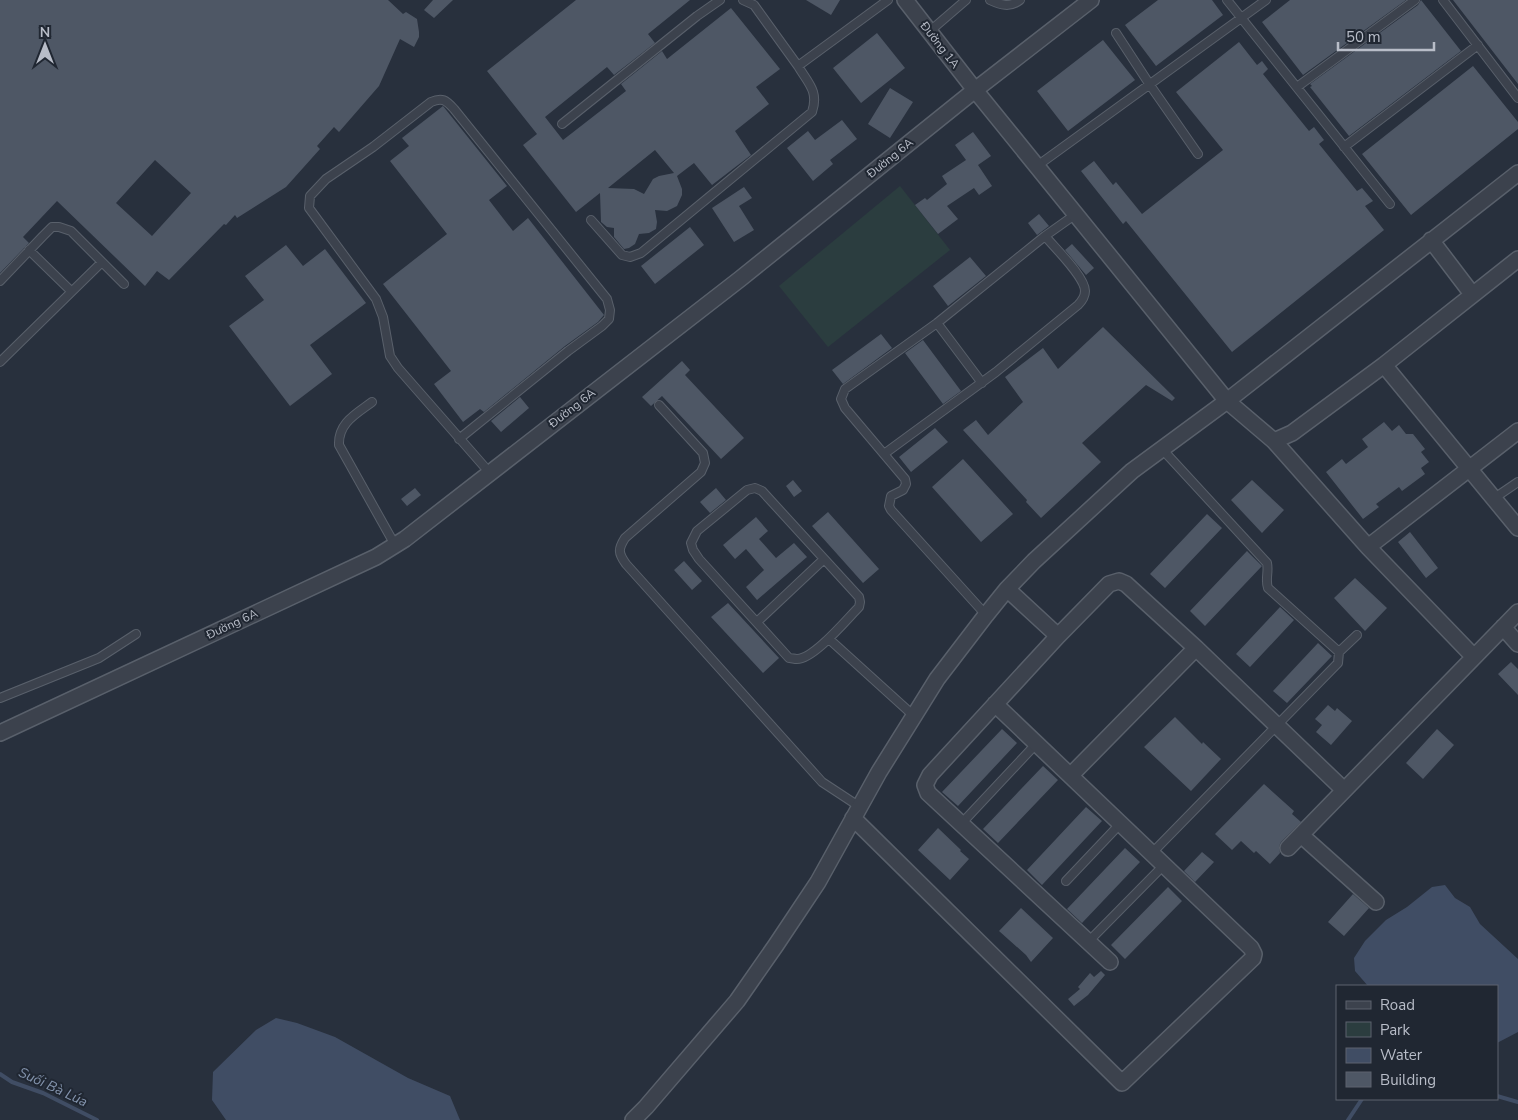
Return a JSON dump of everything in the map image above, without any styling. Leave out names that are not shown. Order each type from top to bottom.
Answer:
[{"type":"street","name":"Đường 1A","points":[[906,0],[975,90],[1227,401],[1274,441],[1368,546],[1474,657]]},
{"type":"street","name":"Đường 6A","points":[[0,733],[376,557],[395,545],[740,279],[975,90],[1091,0]]},
{"type":"street","points":[[633,1120],[737,1001],[818,882],[856,813],[914,716],[938,680],[1007,589],[1034,561],[1132,471],[1227,401],[1518,173]]},
{"type":"street","points":[[1431,240],[1472,294]]},
{"type":"street","points":[[1274,441],[1292,433],[1518,259]]},
{"type":"street","points":[[1384,364],[1518,528]]},
{"type":"street","points":[[1368,546],[1518,431]]},
{"type":"street","points":[[1110,962],[928,793],[925,786],[930,775],[1058,636],[1109,584],[1119,581],[1126,584],[1196,648],[1344,790]]},
{"type":"street","points":[[1007,589],[1058,636]]},
{"type":"street","points":[[1288,848],[1518,612]]},
{"type":"street","points":[[1502,628],[1518,644]]},
{"type":"street","points":[[1071,775],[1196,648]]},
{"type":"street","points":[[856,813],[1122,1083],[1253,958],[1254,954],[1251,948],[1152,852],[995,704]]},
{"type":"street","points":[[1301,834],[1376,902]]},
{"type":"lane","points":[[562,124],[697,16],[720,0]]},
{"type":"lane","points":[[591,220],[622,255],[630,257],[641,253],[812,112],[815,94],[798,66],[754,5],[744,0]]},
{"type":"lane","points":[[798,66],[888,0]]},
{"type":"lane","points":[[930,31],[966,0]]},
{"type":"lane","points":[[990,0],[1003,5],[1010,5],[1020,0]]},
{"type":"lane","points":[[1227,0],[1390,204]]},
{"type":"lane","points":[[1037,166],[1266,0]]},
{"type":"lane","points":[[1297,87],[1415,0]]},
{"type":"lane","points":[[1443,0],[1518,98]]},
{"type":"lane","points":[[1116,33],[1198,154]]},
{"type":"lane","points":[[1344,147],[1478,46]]},
{"type":"lane","points":[[459,440],[568,351],[602,326],[609,319],[610,310],[607,299],[536,210],[446,100],[439,99],[431,102],[373,147],[326,179],[310,196],[308,208],[376,299],[383,317],[390,356],[398,368],[459,440],[489,472]]},
{"type":"lane","points":[[986,615],[891,510],[889,506],[891,496],[903,490],[906,484],[905,479],[845,408],[841,399],[845,389],[937,323],[1045,236],[1076,214]]},
{"type":"lane","points":[[0,281],[52,228],[59,227],[72,231],[124,284]]},
{"type":"lane","points":[[884,454],[982,383],[1054,326],[1084,298],[1085,291],[1082,281],[1045,236]]},
{"type":"lane","points":[[29,250],[72,292]]},
{"type":"lane","points":[[0,362],[102,262]]},
{"type":"lane","points":[[937,323],[982,383]]},
{"type":"lane","points":[[372,402],[344,423],[338,435],[339,445],[395,545]]},
{"type":"lane","points":[[659,405],[703,453],[705,463],[701,472],[625,538],[619,547],[619,555],[822,782],[856,813]]},
{"type":"lane","points":[[1162,449],[1267,563],[1266,581],[1268,588],[1339,652]]},
{"type":"lane","points":[[1493,498],[1518,482]]},
{"type":"lane","points":[[756,488],[762,491],[858,597],[860,602],[859,607],[829,640],[806,656],[798,659],[789,658],[756,622],[693,550],[691,543],[697,531],[747,490],[756,488]]},
{"type":"lane","points":[[756,622],[824,559]]},
{"type":"lane","points":[[0,698],[99,658],[136,634]]},
{"type":"lane","points":[[1152,852],[1338,663],[1339,652],[1357,635]]},
{"type":"lane","points":[[829,640],[914,716]]},
{"type":"lane","points":[[961,824],[1036,743]]},
{"type":"lane","points":[[1066,881],[1120,823]]},
{"type":"lane","points":[[1088,942],[1164,864]]},
{"type":"green space","points":[[900,186],[950,250],[828,347],[779,286]]},
{"type":"water","points":[[1445,885],[1455,898],[1470,907],[1480,924],[1518,959],[1518,1032],[1498,1042],[1498,985],[1367,985],[1355,971],[1354,958],[1365,941],[1386,920],[1407,907],[1432,887]]},
{"type":"water","points":[[276,1018],[297,1023],[335,1037],[408,1078],[450,1096],[460,1120],[226,1120],[212,1100],[213,1072],[256,1030]]},
{"type":"building","points":[[0,0],[388,0],[403,14],[406,12],[417,19],[419,37],[414,47],[400,39],[379,86],[339,132],[334,127],[317,146],[320,149],[286,187],[237,218],[235,215],[169,280],[157,271],[145,286],[57,201],[23,237],[29,243],[0,273]],"holes":[[[155,160],[191,193],[152,236],[116,203]]]},
{"type":"building","points":[[433,0],[453,0],[434,18],[424,10]]},
{"type":"building","points":[[576,0],[690,0],[648,34],[655,43],[614,75],[607,67],[545,117],[563,140],[626,91],[621,84],[662,51],[667,59],[731,8],[780,69],[756,87],[769,104],[735,131],[751,155],[712,185],[694,163],[677,176],[682,189],[682,195],[677,206],[667,211],[655,210],[656,229],[649,233],[639,234],[635,244],[624,249],[614,237],[614,228],[607,227],[601,222],[600,193],[576,212],[523,145],[537,134],[487,71]],"holes":[[[655,150],[674,173],[653,179],[644,194],[634,189],[608,188]]]},
{"type":"building","points":[[806,0],[840,0],[831,15]]},
{"type":"building","points":[[1158,0],[1212,0],[1223,15],[1156,66],[1125,25]]},
{"type":"building","points":[[1290,0],[1406,0],[1303,75],[1262,22]]},
{"type":"building","points":[[1421,0],[1461,51],[1349,136],[1310,87],[1312,86],[1310,84],[1418,5]]},
{"type":"building","points":[[1453,0],[1518,0],[1518,84]]},
{"type":"building","points":[[877,33],[905,68],[861,103],[833,68]]},
{"type":"building","points":[[1103,40],[1135,80],[1068,131],[1037,91]]},
{"type":"building","points":[[1239,42],[1257,65],[1262,61],[1268,69],[1263,74],[1309,131],[1314,127],[1324,140],[1319,144],[1357,191],[1362,188],[1373,201],[1365,206],[1384,230],[1232,352],[1126,221],[1123,224],[1081,171],[1094,161],[1113,185],[1116,182],[1142,214],[1223,150],[1176,92]]},
{"type":"building","points":[[1473,66],[1518,122],[1518,129],[1411,215],[1362,154]]},
{"type":"building","points":[[890,88],[913,102],[890,138],[868,124]]},
{"type":"building","points":[[443,106],[507,186],[489,200],[513,231],[528,218],[604,315],[598,322],[565,346],[484,412],[480,409],[463,422],[434,384],[451,371],[383,284],[447,234],[390,161],[409,146],[402,138]]},
{"type":"building","points":[[842,120],[857,139],[830,160],[833,164],[813,181],[787,148],[808,131],[815,140]]},
{"type":"building","points":[[973,132],[991,156],[978,165],[992,186],[979,195],[974,188],[947,206],[958,219],[938,234],[915,205],[925,198],[927,200],[947,184],[942,176],[966,160],[955,145]]},
{"type":"building","points":[[744,187],[752,198],[739,206],[754,230],[734,242],[712,208]]},
{"type":"building","points":[[1039,214],[1049,226],[1037,235],[1028,223]]},
{"type":"building","points":[[690,227],[704,245],[655,284],[641,266]]},
{"type":"building","points":[[1072,244],[1094,268],[1086,275],[1065,250]]},
{"type":"building","points":[[286,245],[303,266],[325,249],[366,303],[310,345],[332,374],[290,406],[229,326],[264,300],[245,276]]},
{"type":"building","points":[[970,257],[986,276],[948,306],[933,286]]},
{"type":"building","points":[[1103,327],[1175,398],[1172,401],[1146,385],[1082,443],[1101,462],[1041,518],[963,430],[976,420],[988,435],[1023,402],[1005,377],[1043,348],[1058,369]]},
{"type":"building","points":[[881,334],[892,348],[843,384],[832,370]]},
{"type":"building","points":[[923,340],[961,391],[943,404],[905,353]]},
{"type":"building","points":[[682,361],[690,370],[685,375],[744,438],[721,459],[662,396],[651,406],[642,397]]},
{"type":"building","points":[[520,397],[529,408],[501,432],[491,421]]},
{"type":"building","points":[[1384,422],[1392,431],[1399,425],[1406,434],[1413,434],[1425,449],[1421,452],[1429,462],[1421,468],[1425,474],[1402,491],[1399,487],[1376,504],[1379,507],[1363,519],[1326,472],[1342,459],[1346,464],[1368,447],[1362,439]]},
{"type":"building","points":[[935,428],[948,442],[911,472],[899,457]]},
{"type":"building","points":[[963,459],[1013,514],[981,542],[932,487]]},
{"type":"building","points":[[793,480],[802,491],[794,497],[786,486]]},
{"type":"building","points":[[1252,480],[1284,510],[1262,533],[1231,500]]},
{"type":"building","points":[[415,488],[421,495],[407,506],[401,499]]},
{"type":"building","points":[[716,488],[726,500],[710,513],[700,502]]},
{"type":"building","points":[[828,512],[879,569],[863,583],[812,526]]},
{"type":"building","points":[[1207,514],[1222,528],[1165,588],[1150,574]]},
{"type":"building","points":[[756,517],[768,531],[759,539],[776,558],[794,543],[807,557],[757,600],[746,587],[764,570],[746,549],[735,559],[723,545]]},
{"type":"building","points":[[1410,532],[1438,568],[1426,578],[1398,542]]},
{"type":"building","points":[[1247,551],[1262,566],[1205,626],[1190,611]]},
{"type":"building","points":[[684,561],[702,581],[692,590],[674,570]]},
{"type":"building","points":[[1355,578],[1387,608],[1365,631],[1334,598]]},
{"type":"building","points":[[728,603],[779,658],[763,673],[711,617]]},
{"type":"building","points":[[1280,607],[1294,620],[1250,667],[1236,654]]},
{"type":"building","points":[[1318,643],[1332,656],[1287,703],[1273,691]]},
{"type":"building","points":[[1511,662],[1518,669],[1518,695],[1498,674]]},
{"type":"building","points":[[1328,705],[1335,711],[1337,708],[1352,721],[1331,745],[1316,732],[1322,725],[1315,719]]},
{"type":"building","points":[[1175,717],[1202,744],[1203,742],[1221,759],[1191,791],[1144,747]]},
{"type":"building","points":[[1002,729],[1017,743],[958,806],[942,792]]},
{"type":"building","points":[[1437,729],[1454,745],[1423,779],[1406,763]]},
{"type":"building","points":[[1043,766],[1058,780],[998,843],[983,829]]},
{"type":"building","points":[[1264,784],[1294,811],[1292,814],[1301,822],[1281,842],[1279,846],[1280,853],[1270,864],[1241,841],[1232,850],[1215,834]]},
{"type":"building","points":[[1086,807],[1102,821],[1042,885],[1027,870]]},
{"type":"building","points":[[938,828],[969,859],[950,880],[918,850]]},
{"type":"building","points":[[1125,848],[1140,862],[1082,923],[1067,909]]},
{"type":"building","points":[[1202,852],[1214,862],[1195,882],[1184,871]]},
{"type":"building","points":[[1168,887],[1182,901],[1125,959],[1111,945]]},
{"type":"building","points":[[1353,894],[1369,908],[1344,936],[1328,922]]},
{"type":"building","points":[[1021,908],[1053,938],[1031,962],[1026,955],[999,931]]},
{"type":"building","points":[[1101,971],[1105,975],[1088,995],[1074,1006],[1068,999],[1080,989],[1078,987],[1090,973],[1094,977]]},
{"type":"waterway","name":"Suối Bà Lúa","points":[[0,1074],[12,1082],[43,1093],[97,1120]]},
{"type":"waterway","name":"Suối Bà Lúa","points":[[1498,1096],[1518,1102]]},
{"type":"waterway","name":"Suối Bà Lúa","points":[[1348,1120],[1361,1100]]}]
